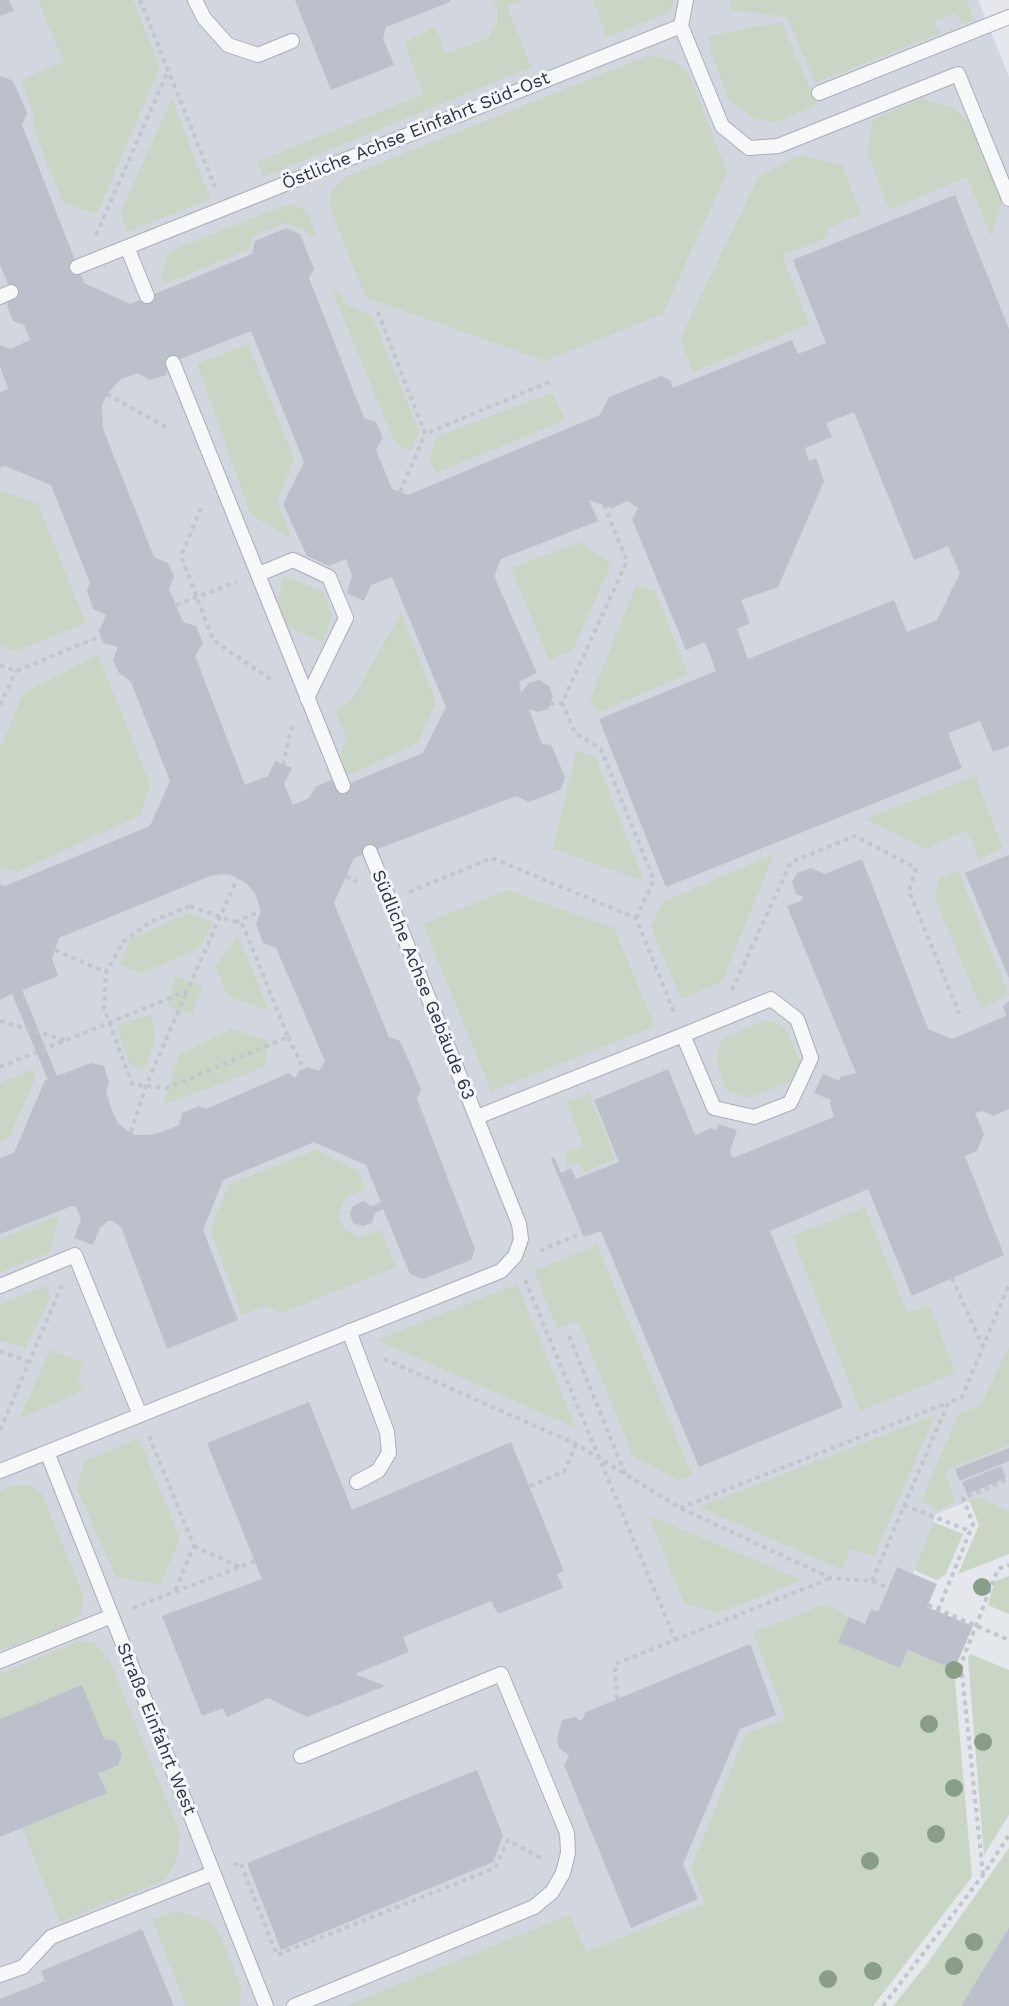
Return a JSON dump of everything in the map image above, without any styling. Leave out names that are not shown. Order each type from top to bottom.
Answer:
[{"type":"lane","points":[[195,0],[204,18],[228,45],[258,55],[292,41]]},
{"type":"lane","points":[[686,0],[681,26],[722,126],[749,148],[778,146],[958,74],[1009,199]]},
{"type":"lane","points":[[819,93],[1009,17]]},
{"type":"lane","name":"Östliche Achse Einfahrt Süd-Ost","points":[[77,267],[681,26]]},
{"type":"lane","points":[[127,247],[147,296]]},
{"type":"lane","points":[[173,363],[343,786]]},
{"type":"lane","points":[[259,574],[294,560],[329,577],[346,618],[307,699]]},
{"type":"lane","name":"Südliche Achse Gebäude 63","points":[[370,852],[519,1224],[521,1239],[514,1256]]},
{"type":"lane","points":[[477,1117],[771,999],[797,1019],[811,1058],[790,1103],[754,1117],[714,1108],[683,1035]]},
{"type":"lane","points":[[0,1286],[75,1255],[140,1415]]},
{"type":"lane","points":[[0,1471],[501,1270],[514,1256]]},
{"type":"lane","points":[[349,1331],[387,1432],[389,1453],[378,1471],[357,1482]]},
{"type":"lane","name":"Straße Einfahrt West","points":[[47,1452],[266,2006]]},
{"type":"lane","points":[[0,1661],[112,1616]]},
{"type":"lane","points":[[294,2006],[534,1907],[552,1892],[563,1873],[568,1853],[567,1833],[501,1674],[301,1756]]},
{"type":"lane","points":[[0,1975],[23,1967],[51,1937],[213,1873]]},
{"type":"path","points":[[140,0],[223,208]]},
{"type":"path","points":[[95,260],[91,246],[168,71]]},
{"type":"path","points":[[378,312],[425,434]]},
{"type":"path","points":[[400,492],[425,434],[554,380]]},
{"type":"path","points":[[107,394],[169,429]]},
{"type":"path","points":[[604,505],[627,561],[562,703],[575,733],[601,749],[654,880],[636,918]]},
{"type":"path","points":[[201,508],[181,556],[213,640],[268,678]]},
{"type":"path","points":[[176,605],[259,574]]},
{"type":"path","points":[[0,665],[16,670],[101,636]]},
{"type":"path","points":[[0,705],[16,670]]},
{"type":"path","points":[[550,704],[562,703]]},
{"type":"path","points":[[283,765],[290,733]]},
{"type":"path","points":[[718,1020],[791,862],[855,836],[916,868],[909,891],[959,1013]]},
{"type":"path","points":[[388,901],[492,858],[636,918],[683,1035]]},
{"type":"path","points":[[131,1132],[146,1086],[237,879]]},
{"type":"path","points":[[288,1037],[167,1088],[132,1084],[104,1008],[106,972],[123,942],[150,922],[190,906],[243,925],[288,1037],[304,1069]]},
{"type":"path","points":[[235,922],[261,911]]},
{"type":"path","points":[[55,950],[106,972]]},
{"type":"path","points":[[0,1067],[187,991]]},
{"type":"path","points":[[0,1021],[65,1040]]},
{"type":"path","points":[[582,1233],[545,1250],[514,1256],[675,1639]]},
{"type":"path","points":[[0,1430],[75,1255]]},
{"type":"path","points":[[952,1278],[983,1348]]},
{"type":"path","points":[[680,1508],[962,1397],[1009,1284]]},
{"type":"path","points":[[569,1336],[626,1476]]},
{"type":"path","points":[[355,1346],[576,1444],[680,1508],[831,1578],[872,1581],[888,1588]]},
{"type":"path","points":[[0,1351],[29,1362]]},
{"type":"path","points":[[872,1581],[948,1403]]},
{"type":"path","points":[[140,1415],[194,1546],[240,1568]]},
{"type":"path","points":[[530,1486],[564,1472],[576,1444]]},
{"type":"path","points":[[938,1610],[973,1524],[963,1498],[1009,1479]]},
{"type":"path","points":[[904,1505],[970,1531]]},
{"type":"path","points":[[174,1593],[194,1546]]},
{"type":"path","points":[[112,1616],[255,1562]]},
{"type":"path","points":[[982,1875],[961,1664],[998,1569],[1009,1565]]},
{"type":"path","points":[[617,1699],[615,1664],[831,1578]]},
{"type":"path","points":[[927,1605],[1009,1640]]},
{"type":"path","points":[[213,1873],[240,1862],[277,1955],[495,1868],[501,1849],[508,1840],[548,1861],[567,1833]]},
{"type":"path","points":[[883,2006],[982,1875],[1009,1835]]},
{"type":"shaded area","points":[[0,0],[978,0],[1009,77],[1009,1511],[979,1497],[936,1514],[895,1619],[917,1629],[738,2006],[0,2006]]},
{"type":"green space","points":[[38,0],[133,0],[160,67],[97,214],[63,203],[33,128],[35,119],[21,80],[63,61]]},
{"type":"green space","points":[[494,0],[524,0],[507,7],[531,67],[263,177],[257,162],[423,94],[404,42],[435,27],[446,54],[488,38],[497,22]]},
{"type":"green space","points":[[593,0],[674,0],[669,12],[607,37]]},
{"type":"green space","points":[[731,0],[966,0],[974,20],[962,24],[956,13],[934,21],[940,33],[815,83],[787,17],[730,10]]},
{"type":"green space","points":[[781,22],[817,104],[778,122],[755,119],[729,100],[711,52],[709,36]]},
{"type":"green space","points":[[650,55],[673,61],[688,72],[727,172],[663,314],[545,361],[365,297],[330,208],[331,192],[343,178]]},
{"type":"green space","points":[[172,98],[210,199],[127,232],[121,212]]},
{"type":"green space","points":[[921,98],[955,109],[971,125],[1003,200],[991,236],[967,177],[889,210],[867,152],[873,120]]},
{"type":"green space","points":[[799,155],[842,165],[861,214],[827,229],[829,237],[782,255],[809,324],[693,372],[680,339],[758,177]]},
{"type":"green space","points":[[288,204],[307,210],[316,236],[309,238],[305,230],[284,223],[252,237],[249,249],[165,284],[161,273],[170,251]]},
{"type":"green space","points":[[338,289],[344,303],[372,316],[419,431],[411,451],[395,443],[332,291]]},
{"type":"green space","points":[[248,344],[294,459],[277,502],[292,539],[251,515],[197,364]]},
{"type":"green space","points":[[552,393],[565,420],[436,473],[429,459],[437,436]]},
{"type":"green space","points":[[0,492],[38,504],[86,623],[16,651],[0,645]]},
{"type":"green space","points":[[581,542],[611,564],[573,650],[549,660],[511,568]]},
{"type":"green space","points":[[284,576],[323,592],[332,614],[323,642],[273,620]]},
{"type":"green space","points":[[636,585],[655,591],[688,674],[597,713],[590,699]]},
{"type":"green space","points":[[401,613],[436,702],[418,743],[346,776],[339,759],[346,736],[334,709],[351,701]]},
{"type":"green space","points":[[98,655],[150,783],[141,815],[17,872],[0,868],[0,749],[23,693]]},
{"type":"green space","points":[[576,751],[595,756],[644,881],[553,849]]},
{"type":"green space","points":[[975,776],[1003,848],[979,859],[967,830],[927,849],[865,819]]},
{"type":"green space","points":[[774,854],[722,982],[681,999],[651,927],[663,902]]},
{"type":"green space","points":[[958,870],[1009,995],[981,1009],[935,899],[938,879]]},
{"type":"green space","points":[[507,890],[614,928],[655,1026],[491,1091],[423,924]]},
{"type":"green space","points":[[189,913],[213,922],[200,948],[143,973],[119,965],[130,939]]},
{"type":"green space","points":[[238,935],[269,1011],[227,995],[216,967]]},
{"type":"green space","points":[[175,976],[203,985],[192,1014],[167,1006]]},
{"type":"green space","points":[[151,1015],[156,1034],[144,1071],[129,1063],[116,1025]]},
{"type":"green space","points":[[766,1020],[785,1027],[801,1063],[791,1081],[749,1098],[727,1090],[716,1062],[722,1039]]},
{"type":"green space","points":[[231,1029],[268,1041],[265,1067],[163,1105],[179,1055]]},
{"type":"green space","points":[[34,1069],[36,1077],[9,1138],[0,1142],[0,1083]]},
{"type":"green space","points":[[589,1093],[615,1159],[584,1172],[579,1163],[568,1166],[564,1154],[583,1146],[567,1102]]},
{"type":"green space","points":[[316,1150],[358,1171],[365,1189],[346,1197],[338,1216],[345,1230],[360,1238],[381,1230],[396,1267],[282,1313],[265,1306],[242,1315],[210,1230],[229,1184]]},
{"type":"green space","points":[[865,1207],[907,1313],[929,1305],[956,1373],[860,1411],[792,1236]]},
{"type":"green space","points":[[59,1215],[49,1253],[0,1272],[0,1239]]},
{"type":"green space","points":[[597,1245],[692,1475],[678,1480],[633,1456],[578,1321],[557,1329],[534,1271]]},
{"type":"green space","points":[[517,1284],[576,1428],[377,1340]]},
{"type":"green space","points":[[46,1286],[50,1298],[26,1348],[0,1340],[0,1304]]},
{"type":"green space","points":[[1009,1346],[1009,1445],[945,1471],[955,1503],[938,1510],[921,1501],[959,1413],[980,1406]]},
{"type":"green space","points":[[50,1350],[84,1363],[78,1376],[82,1391],[19,1419]]},
{"type":"green space","points":[[935,1415],[874,1556],[850,1549],[843,1570],[699,1507]]},
{"type":"green space","points":[[139,1438],[180,1539],[160,1585],[116,1577],[77,1489],[85,1461]]},
{"type":"green space","points":[[14,1485],[30,1485],[42,1494],[84,1597],[81,1612],[69,1624],[0,1651],[0,1491]]},
{"type":"green space","points":[[979,1497],[1009,1511],[1009,1554],[958,1574],[979,1525],[969,1500]]},
{"type":"green space","points":[[648,1515],[802,1580],[717,1613],[684,1603]]},
{"type":"green space","points":[[933,1522],[963,1534],[946,1574],[937,1580],[914,1570]]},
{"type":"green space","points":[[1009,1576],[1009,1614],[988,1605],[995,1581]]},
{"type":"green space","points":[[826,1604],[849,1617],[839,1641],[900,1668],[908,1650],[954,1670],[972,1877],[873,2006],[345,2006],[569,1915],[586,1952],[705,1904],[691,1868],[746,1733],[786,1719],[753,1632]]},
{"type":"green space","points":[[76,1642],[93,1642],[109,1659],[180,1833],[178,1857],[165,1880],[60,1922],[22,1828],[106,1793],[98,1774],[118,1765],[122,1755],[116,1741],[104,1739],[82,1685],[0,1719],[0,1674]]},
{"type":"green space","points":[[970,1654],[1009,1670],[1009,1815],[984,1855],[968,1659]]},
{"type":"green space","points":[[1009,1848],[1009,1927],[961,2006],[893,2006],[926,1965]]},
{"type":"green space","points":[[176,1911],[209,1921],[218,1930],[241,1987],[239,2006],[186,2006],[152,1919]]},
{"type":"building","points":[[0,0],[9,0],[14,11],[0,16]]},
{"type":"building","points":[[295,0],[450,0],[450,2],[386,27],[383,38],[394,65],[331,90]]},
{"type":"building","points":[[0,77],[13,81],[27,113],[22,125],[84,283],[130,304],[252,254],[255,241],[286,228],[300,234],[314,269],[309,278],[364,418],[376,422],[383,438],[376,450],[392,489],[408,495],[600,415],[609,397],[661,376],[670,380],[673,388],[792,340],[798,354],[826,343],[793,260],[955,195],[1009,329],[1009,746],[993,752],[980,721],[948,733],[962,768],[666,887],[599,719],[716,671],[705,642],[686,650],[632,519],[638,508],[627,501],[612,508],[589,500],[598,521],[501,559],[494,576],[537,673],[519,682],[521,693],[529,683],[539,680],[549,686],[553,697],[548,709],[538,712],[529,709],[542,744],[551,745],[565,777],[560,790],[529,802],[516,796],[354,858],[334,903],[389,1037],[400,1041],[421,1089],[417,1099],[475,1249],[471,1260],[423,1279],[410,1274],[383,1209],[375,1213],[372,1223],[363,1226],[353,1223],[350,1213],[353,1206],[363,1201],[372,1206],[381,1202],[366,1165],[314,1142],[223,1180],[203,1230],[238,1320],[167,1349],[121,1227],[113,1221],[108,1221],[100,1228],[93,1245],[74,1238],[81,1219],[76,1207],[72,1206],[0,1234],[0,1158],[14,1153],[45,1080],[48,1080],[12,994],[0,1000],[0,884],[5,886],[150,826],[170,781],[131,682],[119,673],[113,660],[118,647],[103,643],[99,631],[106,615],[93,609],[87,591],[90,583],[51,485],[5,466],[0,468],[0,393],[8,389],[0,367],[0,345],[10,349],[30,340],[24,325],[13,321],[7,305],[12,295],[0,264]],"holes":[[[251,331],[304,462],[283,504],[307,556],[329,566],[346,559],[352,576],[347,593],[364,601],[371,585],[392,577],[446,707],[423,753],[343,786],[331,780],[315,787],[309,798],[293,805],[284,784],[292,768],[275,761],[268,776],[245,785],[195,656],[203,643],[196,626],[183,622],[169,589],[174,576],[168,563],[154,557],[103,429],[102,405],[107,394],[121,379],[138,373],[150,380],[166,375],[170,363]],[[854,412],[914,560],[948,546],[960,573],[937,620],[907,632],[894,600],[748,659],[737,629],[750,623],[741,600],[778,587],[824,481],[816,458],[809,461],[805,448],[832,437],[826,423]],[[231,875],[247,884],[255,893],[261,911],[256,924],[263,943],[276,948],[325,1061],[319,1071],[308,1067],[299,1071],[295,1078],[289,1073],[206,1109],[199,1106],[182,1113],[179,1125],[162,1132],[136,1135],[118,1123],[112,1111],[106,1091],[109,1083],[104,1066],[91,1063],[57,1076],[22,990],[58,976],[52,958],[59,938],[210,876]]]},
{"type":"building","points":[[1009,855],[1009,978],[965,873]]},
{"type":"building","points":[[862,859],[928,1029],[952,1039],[1006,1016],[1003,1006],[1009,1001],[1009,1109],[993,1116],[983,1111],[975,1113],[984,1134],[977,1151],[965,1156],[1004,1255],[912,1296],[868,1189],[770,1231],[843,1407],[699,1467],[601,1231],[584,1237],[551,1159],[554,1157],[561,1173],[571,1168],[576,1179],[619,1162],[594,1100],[668,1069],[695,1135],[711,1128],[716,1130],[718,1124],[737,1130],[730,1152],[733,1158],[834,1117],[831,1100],[814,1093],[823,1074],[839,1081],[841,1077],[856,1073],[787,906],[801,901],[803,897],[796,894],[792,882],[797,873],[811,868],[825,874]]},
{"type":"building","points":[[309,1402],[352,1510],[511,1442],[564,1571],[557,1574],[563,1588],[498,1614],[491,1601],[403,1637],[409,1652],[355,1674],[385,1686],[307,1717],[268,1698],[227,1717],[223,1708],[202,1716],[162,1616],[262,1579],[207,1443]]},
{"type":"building","points":[[1009,1448],[1009,1461],[960,1481],[955,1469]]},
{"type":"building","points":[[1001,1466],[1006,1478],[967,1494],[962,1482]]},
{"type":"building","points":[[897,1567],[937,1584],[927,1607],[973,1626],[954,1670],[908,1650],[900,1668],[838,1642],[849,1617],[865,1624],[871,1609],[878,1612]]},
{"type":"building","points":[[750,1644],[776,1715],[740,1729],[683,1864],[698,1899],[631,1928],[564,1765],[569,1755],[559,1748],[557,1739],[562,1720],[575,1717],[581,1721],[586,1712]]},
{"type":"building","points":[[82,1685],[104,1739],[116,1741],[122,1755],[118,1765],[98,1774],[107,1793],[0,1837],[0,1719]]},
{"type":"building","points":[[477,1770],[503,1836],[493,1862],[281,1950],[247,1863]]},
{"type":"building","points":[[1009,1927],[1009,2006],[961,2006],[972,1988]]},
{"type":"building","points":[[142,1929],[174,2006],[0,2006],[0,1999],[45,1981],[41,1971]]}]
